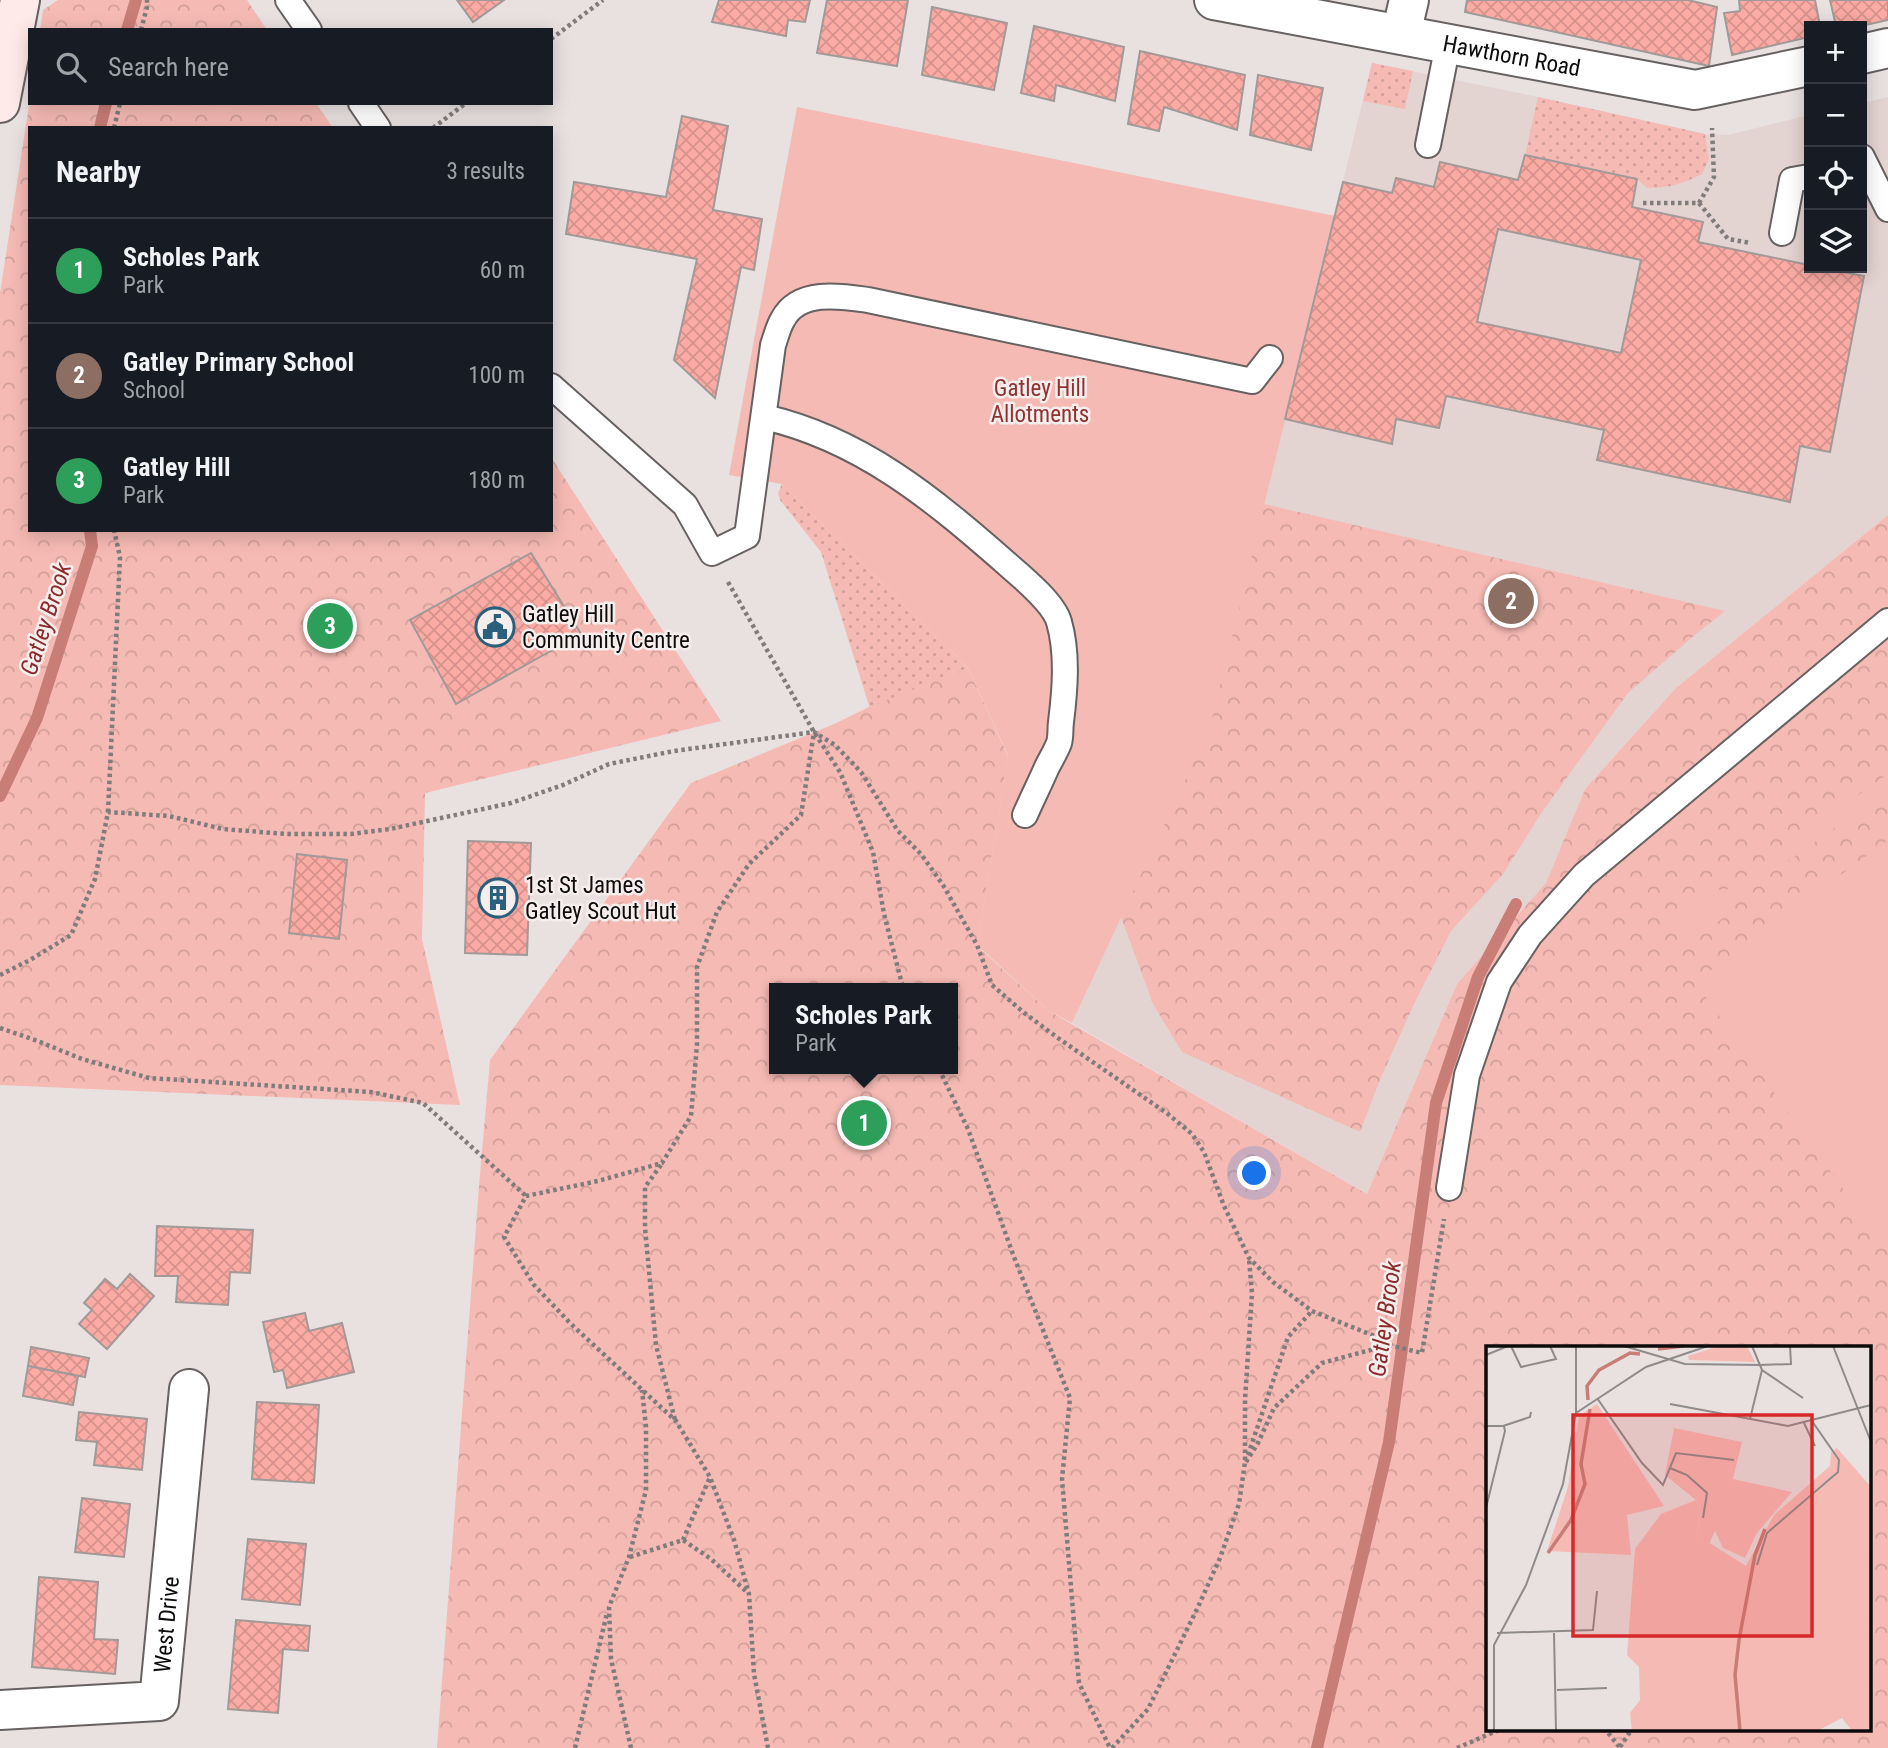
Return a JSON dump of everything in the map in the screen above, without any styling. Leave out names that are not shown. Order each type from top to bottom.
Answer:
[{"type":"main road","points":[[0,103],[20,0]]},
{"type":"street","name":"Hawthorn Road","points":[[1214,0],[1405,17],[1448,44],[1695,90],[1804,67]]},
{"type":"street","name":"West Drive","points":[[0,1710],[159,1701],[189,1389]]},
{"type":"lane","points":[[288,0],[308,28]]},
{"type":"lane","points":[[1428,145],[1448,44]]},
{"type":"lane","points":[[362,105],[377,126]]},
{"type":"lane","points":[[1867,170],[1888,209]]},
{"type":"lane","points":[[1782,233],[1792,180],[1804,178]]},
{"type":"lane","points":[[553,388],[685,505],[712,553],[747,536],[774,345],[783,318],[798,304],[814,298],[836,295],[868,300],[1252,381],[1270,358]]},
{"type":"lane","points":[[764,416],[794,423],[822,434],[901,477],[979,539],[1041,596],[1059,619],[1063,645],[1064,693],[1059,742],[1025,815]]},
{"type":"lane","points":[[1449,1188],[1467,1076],[1499,982],[1530,935],[1584,874],[1888,621]]},
{"type":"path","points":[[142,28],[147,0]]},
{"type":"path","points":[[553,38],[603,0]]},
{"type":"path","points":[[1643,203],[1699,203],[1714,177],[1713,134],[1703,89]]},
{"type":"path","points":[[114,126],[120,105]]},
{"type":"path","points":[[436,126],[463,105]]},
{"type":"path","points":[[0,975],[71,935],[95,879],[108,812],[120,557],[114,532]]},
{"type":"path","points":[[712,553],[814,733],[840,772],[873,852],[884,914],[902,983]]},
{"type":"path","points":[[676,1421],[656,1345],[645,1228],[645,1187],[691,1116],[697,1044],[697,967],[717,912],[749,864],[801,815],[814,733]]},
{"type":"path","points":[[108,812],[169,816],[235,830],[286,834],[351,834],[390,829],[511,803],[563,785],[609,764],[674,751],[814,733],[835,745],[861,772],[898,831],[921,854],[943,885],[977,945],[992,985],[1023,1012],[1168,1114],[1192,1134],[1204,1152],[1224,1206],[1249,1258],[1273,1283],[1312,1311],[1372,1335],[1389,1345],[1422,1353],[1449,1188]]},
{"type":"path","points":[[0,1028],[82,1059],[149,1078],[371,1092],[423,1102],[526,1196]]},
{"type":"path","points":[[941,1074],[968,1129],[1014,1257],[1070,1398],[1062,1479],[1079,1683],[1111,1748],[1148,1709],[1220,1558],[1239,1504],[1245,1462],[1245,1399],[1252,1293],[1249,1258]]},
{"type":"path","points":[[526,1196],[598,1181],[662,1163]]},
{"type":"path","points":[[526,1196],[504,1237],[534,1284],[571,1324],[676,1421],[710,1477],[734,1540],[749,1594],[754,1674],[768,1748]]},
{"type":"path","points":[[1245,1462],[1287,1337],[1312,1311]]},
{"type":"path","points":[[1245,1462],[1258,1443],[1274,1408],[1322,1363],[1389,1345]]},
{"type":"path","points":[[575,1748],[609,1606],[629,1557],[646,1490],[646,1427],[642,1389]]},
{"type":"path","points":[[629,1557],[683,1540],[710,1477]]},
{"type":"path","points":[[683,1540],[711,1559],[749,1594]]},
{"type":"path","points":[[609,1606],[611,1659],[631,1748]]},
{"type":"path","points":[[1457,1748],[1499,1730]]},
{"type":"path","points":[[1606,1730],[1620,1748],[1631,1730]]},
{"type":"shaded area","points":[[1372,63],[1705,134],[1728,135],[1804,116],[1804,273],[1867,273],[1867,102],[1888,97],[1888,515],[1676,688],[1585,789],[1546,883],[1457,984],[1367,1194],[1072,1023],[1210,727]]},
{"type":"green space","points":[[58,0],[247,0],[266,28],[40,28],[43,10]]},
{"type":"green space","points":[[1372,63],[1413,71],[1405,109],[1363,101]]},
{"type":"green space","points":[[1538,97],[1705,134],[1709,159],[1702,174],[1682,183],[1647,188],[1637,179],[1525,155]]},
{"type":"green space","points":[[29,105],[317,105],[332,126],[28,126],[28,532],[553,532],[553,460],[721,721],[425,793],[422,939],[460,1105],[0,1085],[0,293]]},
{"type":"green space","name":"Gatley Hill Allotments","points":[[797,107],[1335,216],[1210,727],[1072,1023],[1049,1011],[977,945],[1008,755],[968,668],[782,484],[729,475]]},
{"type":"green space","points":[[782,484],[968,668],[870,709],[821,552],[780,500],[778,493]]},
{"type":"green space","points":[[1264,504],[1725,611],[1628,693],[1542,812],[1503,874],[1451,931],[1414,1004],[1360,1132],[1182,1052],[1153,1004],[1121,917]]},
{"type":"green space","points":[[1888,515],[1888,1748],[437,1748],[490,1060],[691,783],[968,668],[1008,756],[977,946],[1049,1011],[1367,1194],[1457,984],[1546,883],[1585,789],[1676,688]]},
{"type":"green space","points":[[1888,774],[1888,790],[1729,903],[1734,910],[1690,942],[1673,917],[1717,886],[1722,893]]},
{"type":"green space","points":[[1888,840],[1888,1252],[1695,982]]},
{"type":"building","points":[[457,0],[504,0],[473,22]]},
{"type":"building","points":[[719,0],[810,0],[805,22],[788,20],[786,36],[712,22]]},
{"type":"building","points":[[827,0],[908,0],[897,66],[817,53]]},
{"type":"building","points":[[1467,0],[1688,0],[1717,7],[1709,66],[1465,12]]},
{"type":"building","points":[[1739,0],[1815,0],[1819,21],[1804,21],[1804,38],[1732,55],[1724,13],[1740,11]]},
{"type":"building","points":[[1830,0],[1888,0],[1888,20],[1867,25],[1867,21],[1835,21]]},
{"type":"building","points":[[932,7],[1007,23],[994,90],[922,75]]},
{"type":"building","points":[[1034,26],[1124,47],[1115,101],[1056,85],[1054,101],[1021,93]]},
{"type":"building","points":[[1140,51],[1245,75],[1237,130],[1164,107],[1159,131],[1128,124]]},
{"type":"building","points":[[1258,75],[1323,88],[1311,150],[1250,135]]},
{"type":"building","points":[[682,116],[728,126],[713,210],[762,219],[754,270],[741,267],[715,398],[674,360],[697,259],[566,234],[574,182],[666,197]]},
{"type":"building","points":[[1525,155],[1637,179],[1632,207],[1703,222],[1698,242],[1804,264],[1804,273],[1848,273],[1864,276],[1830,452],[1800,446],[1790,502],[1597,460],[1604,430],[1446,396],[1439,428],[1396,419],[1392,444],[1285,419],[1343,182],[1392,193],[1396,178],[1434,187],[1440,162],[1518,180]],"holes":[[[1498,229],[1641,260],[1621,353],[1477,322]]]},
{"type":"building","name":"Gatley Hill Community Centre","points":[[531,553],[581,634],[456,704],[410,620]]},
{"type":"building","name":"1st St James Gatley Scout Hut","points":[[468,841],[531,843],[527,955],[465,953]]},
{"type":"building","points":[[297,854],[347,860],[339,939],[289,933]]},
{"type":"building","points":[[157,1226],[253,1230],[250,1273],[230,1272],[228,1305],[176,1302],[178,1276],[155,1276]]},
{"type":"building","points":[[130,1274],[154,1296],[107,1349],[79,1324],[92,1310],[84,1303],[105,1279],[117,1289]]},
{"type":"building","points":[[305,1313],[309,1331],[342,1323],[354,1372],[287,1388],[283,1370],[274,1372],[263,1322]]},
{"type":"building","points":[[31,1347],[89,1358],[85,1377],[28,1366]]},
{"type":"building","points":[[28,1366],[78,1376],[73,1405],[23,1396]]},
{"type":"building","points":[[257,1402],[319,1405],[314,1483],[252,1479]]},
{"type":"building","points":[[79,1412],[147,1419],[142,1470],[94,1465],[97,1442],[76,1440]]},
{"type":"building","points":[[82,1498],[130,1504],[124,1557],[75,1552]]},
{"type":"building","points":[[248,1539],[306,1544],[300,1605],[242,1599]]},
{"type":"building","points":[[39,1577],[98,1582],[94,1639],[118,1640],[115,1674],[32,1667]]},
{"type":"building","points":[[236,1620],[310,1626],[308,1651],[283,1649],[278,1713],[228,1709]]},
{"type":"waterway","name":"Gatley Brook","points":[[128,28],[136,0]]},
{"type":"waterway","name":"Gatley Brook","points":[[100,126],[106,105]]},
{"type":"waterway","name":"Gatley Brook","points":[[0,796],[37,718],[92,546],[90,532]]},
{"type":"waterway","name":"Gatley Brook","points":[[1317,1748],[1389,1442],[1436,1103],[1478,977],[1516,904]]},
{"type":"place","name":"Gatley Primary School","points":[[1511,601]]},
{"type":"place","name":"Gatley Hill","points":[[330,626]]},
{"type":"place","name":"Gatley Hill Community Centre","points":[[495,627]]},
{"type":"place","name":"1st St James Gatley Scout Hut","points":[[498,898]]},
{"type":"place","name":"Scholes Park","points":[[864,1123]]}]
